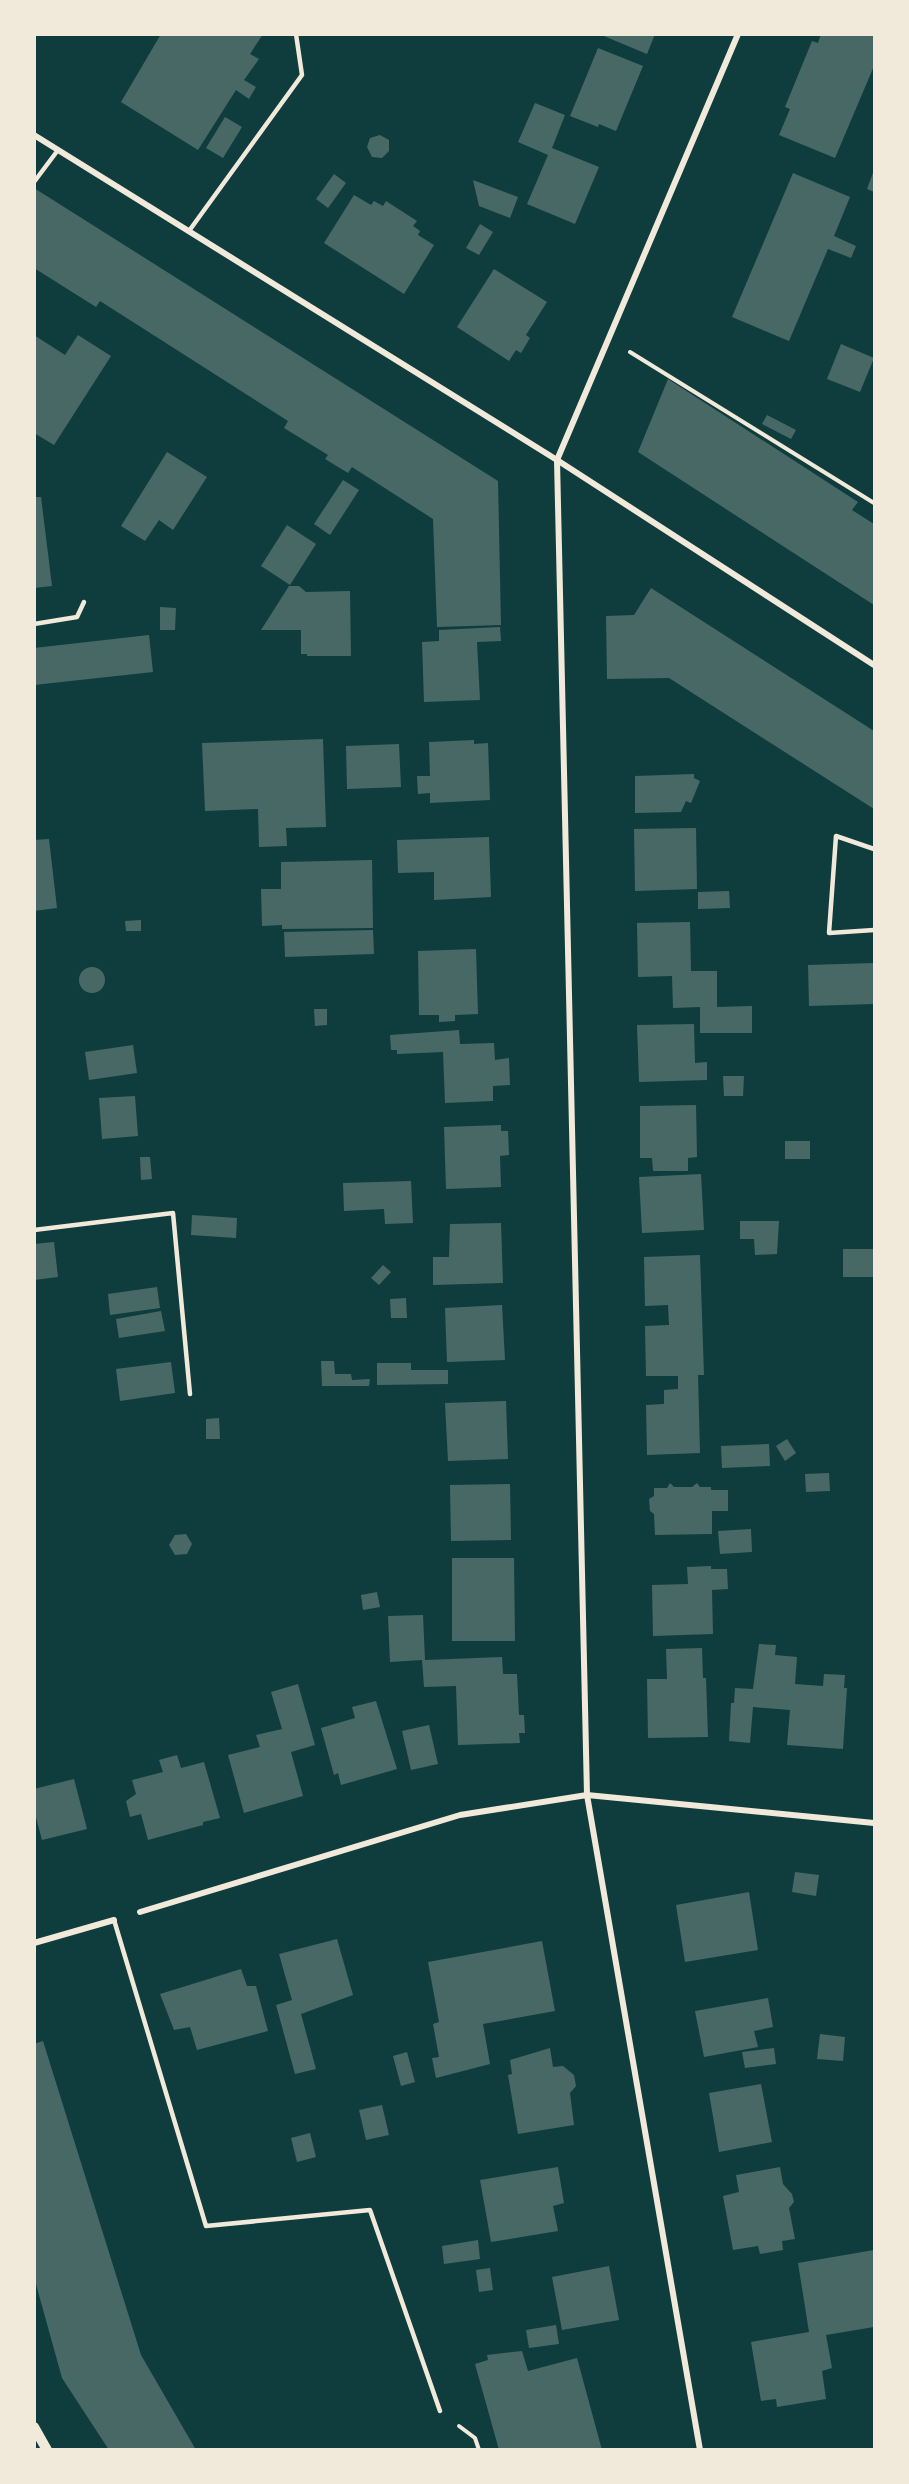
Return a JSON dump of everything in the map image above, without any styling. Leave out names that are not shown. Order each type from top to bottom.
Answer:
[{"type":"street","points":[[700,2450],[586,1795],[557,460],[738,34]]},
{"type":"street","points":[[34,135],[557,460],[874,665]]},
{"type":"street","points":[[140,1912],[460,1815],[586,1795],[874,1823]]},
{"type":"street","points":[[34,1943],[114,1920]]},
{"type":"street","points":[[34,2427],[47,2450]]},
{"type":"lane","points":[[189,231],[302,75],[296,34]]},
{"type":"lane","points":[[34,182],[58,150]]},
{"type":"lane","points":[[34,624],[77,617],[84,602]]},
{"type":"lane","points":[[874,849],[836,836],[829,933],[874,930]]},
{"type":"lane","points":[[34,1230],[173,1213],[190,1394]]},
{"type":"lane","points":[[114,1920],[206,2226],[370,2210],[440,2411]]},
{"type":"path","points":[[609,339],[874,503]]},
{"type":"path","points":[[440,2411],[475,2438],[479,2450]]},
{"type":"building","points":[[161,34],[263,34],[250,54],[259,59],[244,80],[256,87],[249,99],[236,90],[198,150],[121,102]]},
{"type":"building","points":[[599,34],[655,34],[647,54]]},
{"type":"building","points":[[821,34],[869,34],[874,37],[874,66],[835,158],[779,135],[790,109],[785,107],[812,41],[818,43]]},
{"type":"building","points":[[598,48],[643,66],[616,131],[570,116]]},
{"type":"building","points":[[535,103],[565,115],[552,148],[599,167],[575,224],[527,204],[548,155],[518,142]]},
{"type":"building","points":[[225,117],[242,127],[223,158],[206,148]]},
{"type":"building","points":[[380,135],[389,140],[389,151],[382,158],[372,157],[367,147],[370,138]]},
{"type":"building","points":[[874,170],[874,192],[867,189]]},
{"type":"building","points":[[793,173],[850,197],[834,236],[856,246],[851,258],[828,249],[789,341],[732,317]]},
{"type":"building","points":[[334,174],[346,183],[328,208],[316,199]]},
{"type":"building","points":[[473,180],[518,197],[510,218],[479,206]]},
{"type":"building","points":[[34,188],[498,481],[501,625],[437,627],[433,519],[352,467],[348,473],[325,459],[328,455],[284,428],[288,421],[100,301],[96,307],[34,268]]},
{"type":"building","points":[[354,195],[371,205],[374,201],[383,206],[386,201],[417,221],[413,226],[420,231],[418,235],[434,245],[404,294],[324,243]]},
{"type":"building","points":[[480,224],[493,232],[479,255],[466,248]]},
{"type":"building","points":[[494,269],[547,302],[526,335],[530,338],[521,353],[516,350],[509,361],[457,327]]},
{"type":"building","points":[[34,335],[65,355],[78,335],[111,356],[54,445],[34,433]]},
{"type":"building","points":[[841,344],[874,358],[860,392],[827,379]]},
{"type":"building","points":[[668,379],[858,502],[852,510],[874,524],[874,605],[638,452]]},
{"type":"building","points":[[767,415],[796,430],[791,439],[762,424]]},
{"type":"building","points":[[167,452],[207,477],[173,530],[159,520],[145,541],[121,526]]},
{"type":"building","points":[[343,480],[359,490],[330,535],[314,524]]},
{"type":"building","points":[[34,497],[41,497],[52,586],[34,588]]},
{"type":"building","points":[[287,525],[316,544],[290,585],[261,566]]},
{"type":"building","points":[[289,586],[299,586],[306,592],[350,591],[351,656],[307,656],[307,654],[301,654],[301,630],[261,630]]},
{"type":"building","points":[[651,588],[874,731],[874,809],[669,678],[607,679],[606,616],[634,615]]},
{"type":"building","points":[[160,607],[176,608],[175,630],[160,630]]},
{"type":"building","points":[[500,627],[501,641],[477,642],[480,700],[424,702],[422,642],[439,641],[439,630]]},
{"type":"building","points":[[149,635],[153,672],[34,685],[34,648]]},
{"type":"building","points":[[323,739],[326,827],[286,828],[287,846],[259,847],[258,809],[205,811],[202,743]]},
{"type":"building","points":[[474,740],[474,744],[488,743],[490,800],[430,803],[430,793],[418,794],[417,776],[430,776],[429,742]]},
{"type":"building","points":[[399,744],[401,787],[347,789],[346,746]]},
{"type":"building","points":[[694,774],[694,778],[700,781],[691,803],[686,801],[681,812],[635,813],[635,776]]},
{"type":"building","points":[[696,828],[697,889],[635,891],[634,829]]},
{"type":"building","points":[[489,837],[491,897],[434,900],[434,872],[398,873],[397,840]]},
{"type":"building","points":[[49,839],[57,908],[34,911],[34,840]]},
{"type":"building","points":[[372,860],[373,928],[282,929],[282,925],[262,926],[261,889],[281,889],[281,862]]},
{"type":"building","points":[[729,891],[730,908],[698,909],[698,892]]},
{"type":"building","points":[[141,920],[141,931],[126,931],[125,921]]},
{"type":"building","points":[[690,922],[691,971],[717,971],[717,1007],[752,1006],[752,1033],[700,1033],[700,1007],[673,1008],[672,976],[638,977],[637,923]]},
{"type":"building","points":[[373,930],[374,954],[285,957],[284,932]]},
{"type":"building","points":[[476,949],[478,1014],[455,1015],[455,1021],[439,1022],[439,1015],[419,1015],[418,951]]},
{"type":"building","points":[[874,963],[874,1004],[809,1006],[808,965]]},
{"type":"building","points":[[92,967],[101,971],[105,980],[101,989],[92,993],[83,989],[79,980],[83,971]]},
{"type":"building","points":[[314,1009],[327,1009],[327,1025],[315,1026]]},
{"type":"building","points":[[694,1024],[695,1063],[707,1062],[707,1080],[639,1082],[637,1025]]},
{"type":"building","points":[[459,1030],[460,1044],[494,1043],[495,1060],[509,1058],[510,1085],[493,1086],[493,1101],[445,1103],[443,1052],[397,1054],[397,1050],[391,1050],[390,1035]]},
{"type":"building","points":[[133,1045],[137,1073],[89,1080],[85,1052]]},
{"type":"building","points":[[723,1076],[744,1076],[743,1096],[724,1096]]},
{"type":"building","points":[[135,1096],[138,1136],[102,1139],[99,1098]]},
{"type":"building","points":[[696,1105],[697,1157],[688,1158],[688,1171],[653,1171],[652,1158],[640,1158],[640,1106]]},
{"type":"building","points":[[501,1125],[501,1131],[508,1131],[509,1155],[500,1156],[501,1187],[446,1189],[444,1127]]},
{"type":"building","points":[[785,1141],[810,1141],[810,1159],[785,1159]]},
{"type":"building","points":[[140,1157],[150,1157],[152,1179],[141,1180]]},
{"type":"building","points":[[701,1174],[704,1230],[642,1233],[639,1177]]},
{"type":"building","points":[[411,1181],[413,1223],[385,1224],[384,1209],[344,1211],[343,1183]]},
{"type":"building","points":[[192,1215],[237,1218],[236,1238],[191,1235]]},
{"type":"building","points":[[740,1221],[779,1221],[777,1254],[755,1255],[754,1239],[740,1239]]},
{"type":"building","points":[[501,1223],[503,1283],[433,1285],[433,1257],[449,1257],[450,1224]]},
{"type":"building","points":[[54,1242],[58,1277],[34,1280],[34,1244]]},
{"type":"building","points":[[843,1249],[874,1249],[874,1277],[843,1277]]},
{"type":"building","points":[[700,1255],[704,1375],[698,1375],[700,1453],[647,1455],[646,1405],[664,1404],[664,1390],[678,1389],[678,1376],[646,1376],[645,1326],[669,1325],[668,1305],[645,1306],[644,1257]]},
{"type":"building","points":[[383,1265],[391,1272],[379,1285],[371,1278]]},
{"type":"building","points":[[157,1287],[160,1308],[110,1315],[108,1294]]},
{"type":"building","points":[[406,1298],[407,1318],[391,1318],[390,1299]]},
{"type":"building","points":[[502,1305],[505,1360],[447,1362],[445,1308]]},
{"type":"building","points":[[161,1311],[165,1331],[119,1338],[116,1319]]},
{"type":"building","points":[[321,1361],[334,1361],[335,1374],[351,1374],[352,1380],[370,1379],[369,1386],[322,1386]]},
{"type":"building","points":[[171,1362],[175,1393],[120,1401],[116,1369]]},
{"type":"building","points":[[377,1363],[411,1363],[411,1370],[448,1370],[448,1384],[377,1385]]},
{"type":"building","points":[[506,1401],[508,1459],[448,1461],[445,1403]]},
{"type":"building","points":[[219,1418],[220,1439],[206,1439],[206,1419]]},
{"type":"building","points":[[787,1439],[796,1453],[785,1461],[776,1446]]},
{"type":"building","points":[[769,1444],[770,1466],[722,1468],[721,1446]]},
{"type":"building","points":[[829,1473],[830,1491],[806,1492],[805,1474]]},
{"type":"building","points":[[670,1483],[674,1487],[692,1487],[697,1483],[700,1487],[711,1487],[711,1490],[728,1490],[728,1511],[712,1511],[712,1534],[655,1535],[654,1514],[650,1511],[649,1499],[654,1496],[654,1488],[667,1488]]},
{"type":"building","points":[[510,1484],[511,1540],[451,1541],[450,1485]]},
{"type":"building","points":[[751,1529],[752,1552],[720,1554],[718,1531]]},
{"type":"building","points":[[186,1534],[192,1544],[187,1554],[175,1555],[169,1545],[175,1535]]},
{"type":"building","points":[[452,1558],[514,1558],[515,1641],[452,1641]]},
{"type":"building","points":[[711,1566],[711,1569],[727,1569],[728,1589],[712,1590],[713,1634],[653,1636],[652,1585],[688,1584],[687,1567]]},
{"type":"building","points":[[377,1592],[380,1607],[363,1610],[361,1595]]},
{"type":"building","points":[[423,1615],[425,1660],[502,1657],[503,1674],[517,1674],[519,1715],[524,1715],[525,1733],[519,1733],[520,1743],[458,1745],[456,1686],[424,1687],[422,1660],[390,1662],[388,1616]]},
{"type":"building","points":[[759,1644],[776,1645],[775,1655],[797,1657],[795,1684],[823,1686],[824,1674],[845,1675],[844,1688],[847,1688],[843,1749],[787,1745],[790,1710],[753,1707],[750,1743],[729,1741],[731,1703],[734,1703],[735,1688],[753,1689]]},
{"type":"building","points":[[702,1648],[703,1678],[706,1678],[708,1737],[648,1738],[647,1679],[667,1679],[666,1649]]},
{"type":"building","points":[[298,1684],[315,1745],[291,1752],[303,1796],[244,1813],[228,1755],[260,1747],[256,1735],[282,1729],[271,1692]]},
{"type":"building","points":[[376,1701],[397,1769],[341,1785],[338,1773],[334,1775],[321,1728],[355,1718],[352,1707]]},
{"type":"building","points":[[429,1725],[438,1764],[411,1770],[402,1731]]},
{"type":"building","points":[[177,1755],[181,1768],[204,1762],[220,1818],[148,1840],[141,1814],[130,1817],[126,1801],[136,1794],[132,1780],[163,1772],[159,1760]]},
{"type":"building","points":[[74,1779],[87,1829],[42,1840],[34,1810],[34,1789]]},
{"type":"building","points":[[795,1872],[819,1875],[816,1896],[792,1892]]},
{"type":"building","points":[[749,1892],[758,1950],[685,1962],[676,1905]]},
{"type":"building","points":[[337,1939],[353,1995],[301,2014],[316,2069],[295,2074],[276,2005],[292,2000],[279,1954]]},
{"type":"building","points":[[542,1941],[555,2011],[483,2024],[490,2064],[436,2078],[432,2058],[439,2057],[433,2024],[439,2022],[428,1962]]},
{"type":"building","points":[[241,1969],[247,1986],[256,1986],[268,2031],[197,2050],[190,2027],[174,2030],[160,1994]]},
{"type":"building","points":[[768,1998],[773,2027],[754,2031],[758,2047],[704,2057],[695,2011]]},
{"type":"building","points":[[820,2034],[845,2037],[843,2061],[817,2059]]},
{"type":"building","points":[[43,2041],[141,2355],[196,2450],[109,2450],[62,2378],[34,2277],[34,2044]]},
{"type":"building","points":[[550,2048],[553,2067],[563,2066],[574,2075],[576,2086],[570,2093],[574,2125],[518,2134],[508,2075],[512,2074],[510,2060]]},
{"type":"building","points":[[774,2048],[776,2064],[745,2068],[742,2052]]},
{"type":"building","points":[[407,2052],[415,2082],[401,2086],[393,2056]]},
{"type":"building","points":[[761,2084],[772,2142],[719,2152],[709,2093]]},
{"type":"building","points":[[382,2105],[389,2135],[366,2140],[359,2110]]},
{"type":"building","points":[[310,2133],[316,2157],[297,2162],[291,2138]]},
{"type":"building","points":[[558,2167],[564,2203],[553,2206],[558,2231],[491,2242],[480,2180]]},
{"type":"building","points":[[780,2167],[783,2184],[792,2194],[794,2202],[789,2208],[795,2239],[782,2241],[783,2250],[760,2254],[758,2246],[733,2250],[723,2196],[739,2192],[736,2175]]},
{"type":"building","points":[[478,2240],[480,2259],[444,2264],[442,2246]]},
{"type":"building","points":[[874,2250],[874,2327],[826,2335],[832,2368],[822,2371],[826,2399],[777,2407],[776,2399],[761,2401],[751,2342],[809,2332],[798,2263]]},
{"type":"building","points":[[609,2266],[619,2320],[562,2330],[552,2277]]},
{"type":"building","points":[[490,2268],[493,2290],[479,2292],[476,2270]]},
{"type":"building","points":[[556,2325],[559,2344],[529,2348],[526,2330]]},
{"type":"building","points":[[522,2351],[528,2371],[577,2358],[602,2450],[499,2450],[475,2364],[488,2360],[487,2355]]}]
